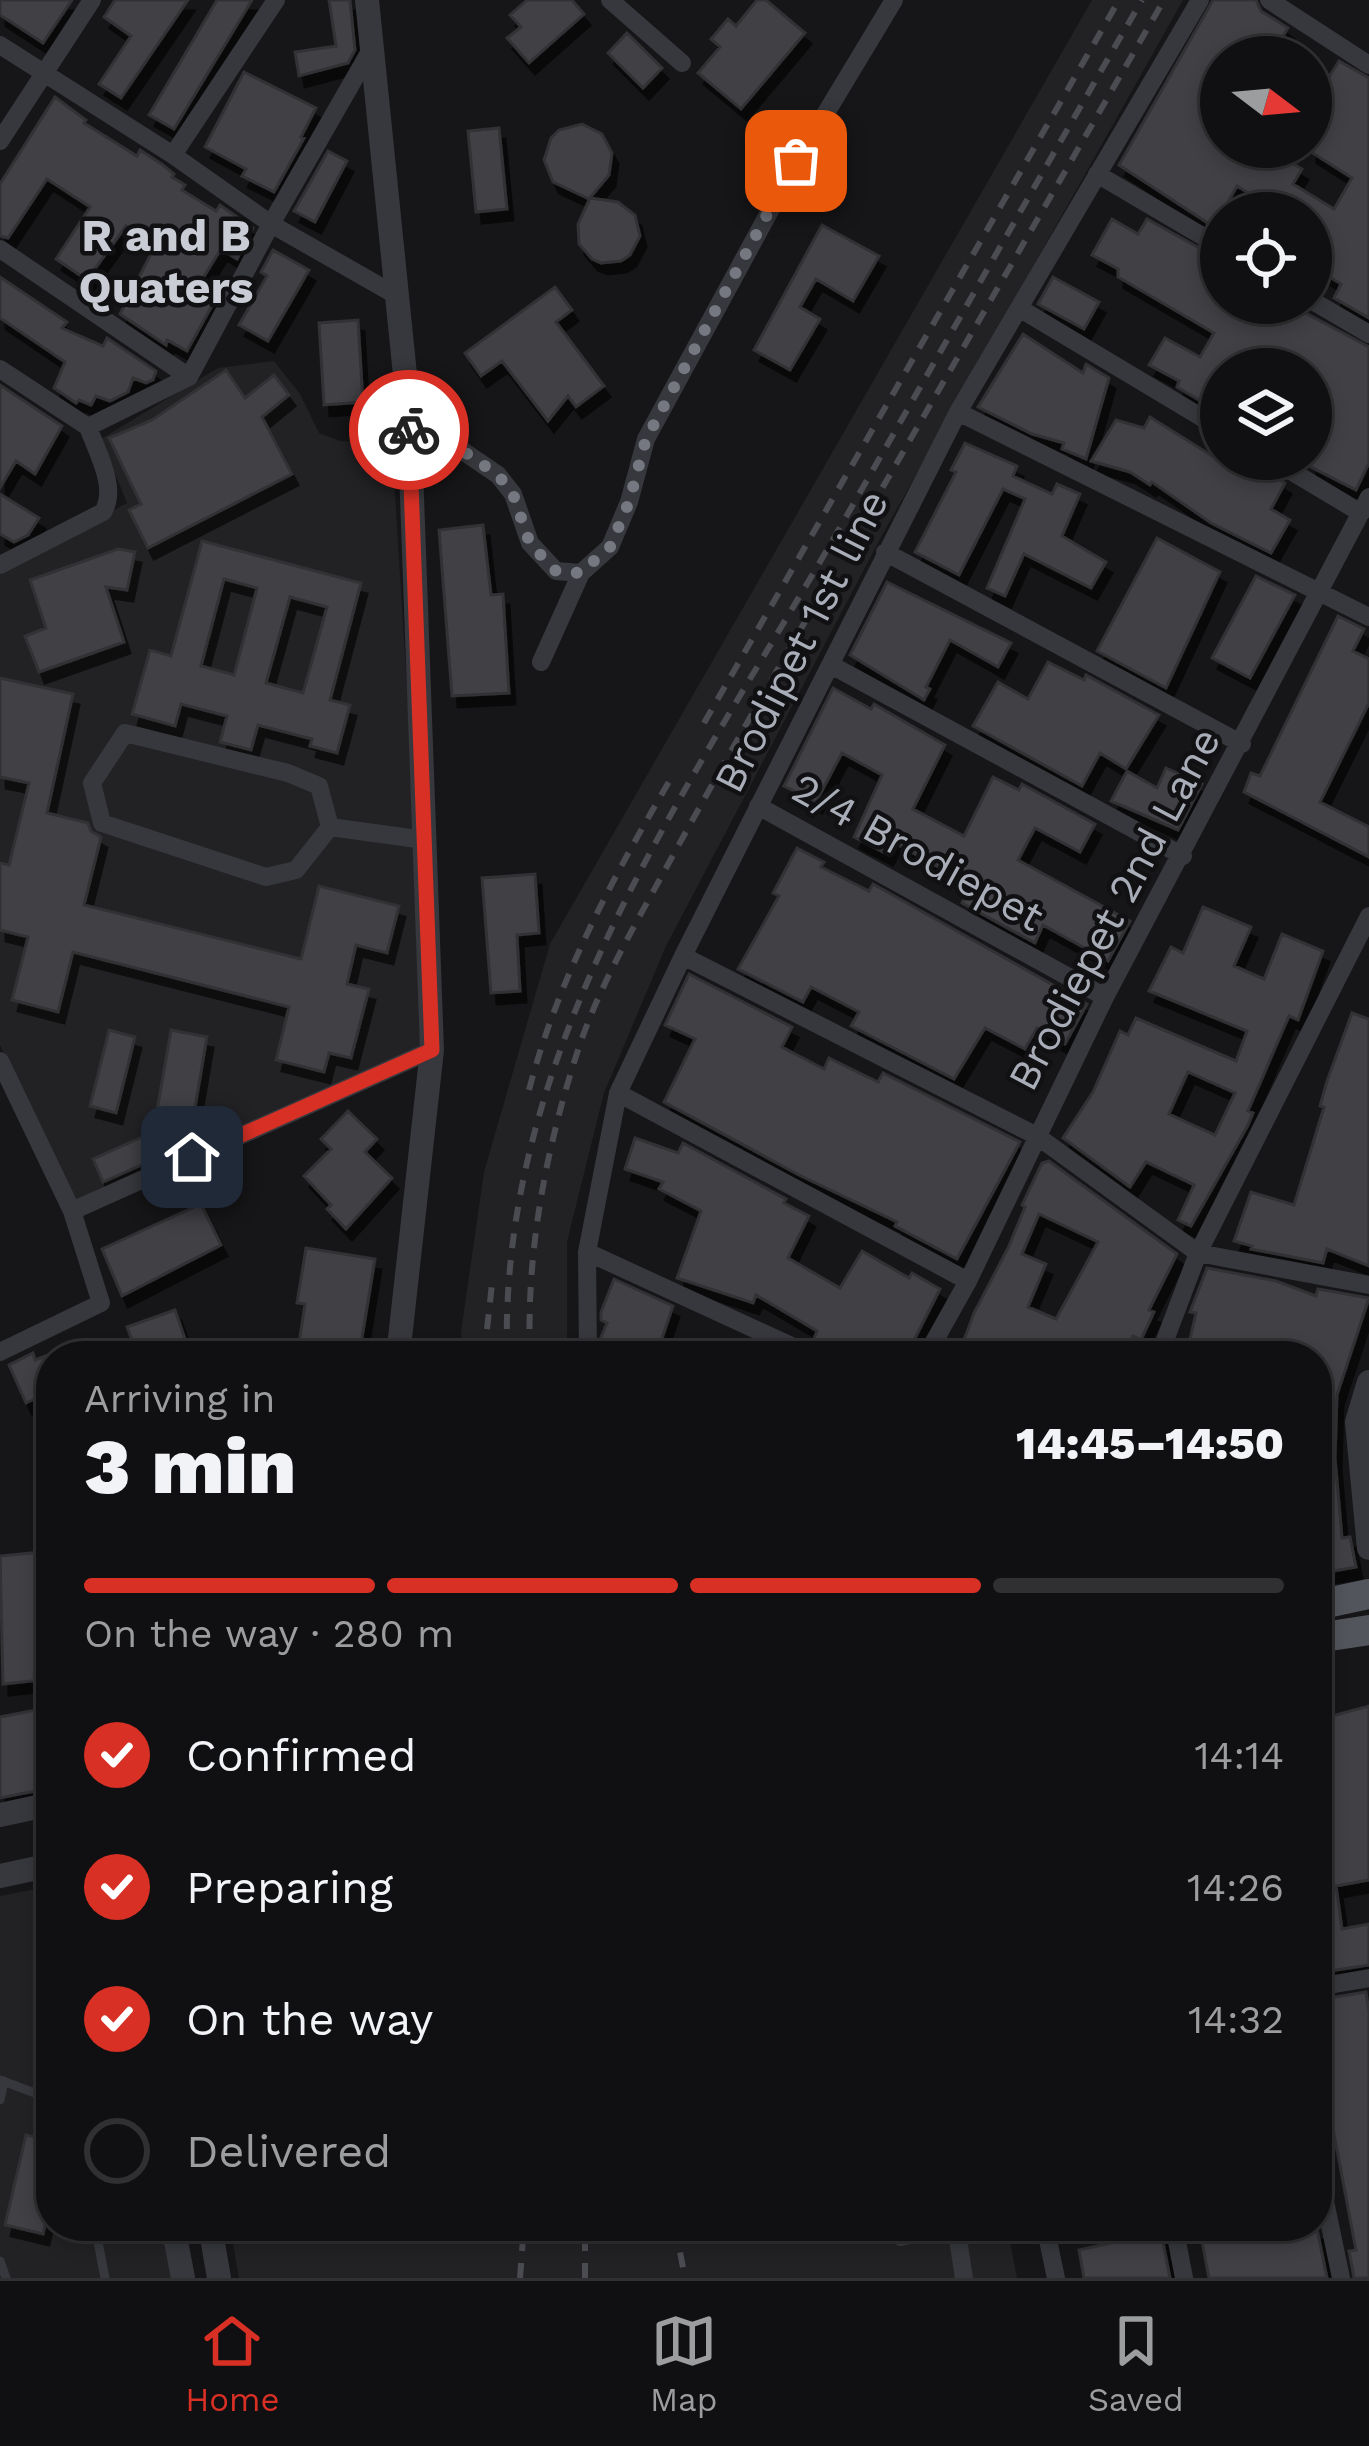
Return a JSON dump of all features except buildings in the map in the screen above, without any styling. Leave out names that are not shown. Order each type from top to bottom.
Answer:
[{"type":"main road","points":[[1332,1602],[1369,1594]]},
{"type":"main road","points":[[1332,1636],[1369,1632]]},
{"type":"street","points":[[0,141],[92,0]]},
{"type":"street","points":[[173,155],[276,0]]},
{"type":"street","points":[[367,0],[409,414],[432,1050],[400,1341]]},
{"type":"street","points":[[610,0],[682,63]]},
{"type":"street","points":[[541,662],[580,573],[610,547],[629,502],[646,439],[796,161],[894,0]]},
{"type":"street","name":"Brodipet 1st line","points":[[589,1341],[587,1252],[618,1093],[958,412],[1200,0]]},
{"type":"street","points":[[1269,0],[1369,65]]},
{"type":"street","points":[[0,45],[271,224],[400,297]]},
{"type":"street","points":[[88,427],[188,377],[373,46]]},
{"type":"street","points":[[1097,175],[1200,235]]},
{"type":"street","points":[[0,250],[188,377]]},
{"type":"street","points":[[1019,308],[1200,416]]},
{"type":"street","points":[[1332,312],[1369,334]]},
{"type":"street","points":[[0,369],[88,427],[110,490],[104,512],[6,556]]},
{"type":"street","points":[[958,412],[1369,617]]},
{"type":"street","points":[[409,414],[498,475],[513,494],[530,544],[556,571],[580,573]]},
{"type":"street","points":[[1314,480],[1365,505]]},
{"type":"street","name":"Brodiepet 2nd Lane","points":[[934,1341],[1105,997],[1365,505]]},
{"type":"street","points":[[885,552],[1241,745]]},
{"type":"street","points":[[831,665],[1183,856]]},
{"type":"street","points":[[125,734],[288,773],[319,786],[330,827],[296,871],[266,877],[102,824],[92,783],[125,734]]},
{"type":"street","name":"2/4 Brodiepet","points":[[758,806],[1105,997]]},
{"type":"street","points":[[330,827],[424,840]]},
{"type":"street","points":[[1165,1341],[1198,1253],[1366,929]]},
{"type":"street","points":[[683,956],[1037,1136],[1198,1253],[1369,1286]]},
{"type":"street","points":[[72,1211],[432,1050]]},
{"type":"street","points":[[0,1061],[72,1211],[101,1303],[0,1352]]},
{"type":"street","points":[[618,1093],[968,1281]]},
{"type":"street","points":[[587,1252],[780,1341]]},
{"type":"street","points":[[1369,1382],[1357,1422],[1369,1548]]},
{"type":"street","points":[[0,1815],[36,1807]]},
{"type":"street","points":[[0,1876],[36,1868]]},
{"type":"street","points":[[1332,1984],[1369,1978]]},
{"type":"street","points":[[1332,2235],[1341,2278]]},
{"type":"street","points":[[176,2241],[183,2278]]},
{"type":"street","points":[[218,2241],[219,2278]]},
{"type":"street","points":[[957,2241],[964,2278]]},
{"type":"street","points":[[1048,2241],[1056,2278]]},
{"type":"street","points":[[1177,2241],[1184,2278]]},
{"type":"lane","points":[[0,2100],[2,2081],[36,2093]]},
{"type":"lane","points":[[98,2241],[105,2278]]},
{"type":"lane","points":[[0,2261],[6,2278]]},
{"type":"shaded area","points":[[1092,0],[1183,0],[880,539],[666,946],[604,1093],[567,1242],[567,1341],[462,1341],[484,1172],[550,944]]},
{"type":"shaded area","points":[[274,361],[300,394],[319,433],[340,441],[392,444],[429,1047],[73,1205],[0,1045],[0,571],[127,503],[101,439],[218,368]]},
{"type":"shaded area","points":[[36,1889],[36,2241],[165,2241],[172,2278],[0,2278],[0,1896]]},
{"type":"shaded area","points":[[232,2241],[1010,2241],[1017,2278],[239,2278]]},
{"type":"railway","points":[[704,723],[1119,0]]},
{"type":"railway","points":[[508,1341],[513,1244],[534,1136],[567,1031],[611,930],[717,734],[1142,0]]},
{"type":"railway","points":[[869,511],[1164,0]]},
{"type":"railway","points":[[530,1341],[540,1201],[556,1125],[586,1026],[642,912],[824,589]]},
{"type":"railway","points":[[529,1090],[555,1009],[589,930],[670,780]]},
{"type":"railway","points":[[486,1341],[492,1284]]},
{"type":"railway","points":[[520,2278],[523,2241]]},
{"type":"railway","points":[[585,2241],[585,2278]]},
{"type":"railway","points":[[678,2241],[685,2278]]},
{"type":"way so far","points":[[409,430],[409,414],[498,475],[513,494],[530,544],[556,571],[580,573],[610,547],[629,502],[646,439],[796,161]]},
{"type":"district","name":"R and B Quaters","points":[[166,261]]},
{"type":"route","points":[[192,1157],[432,1050],[409,430]]}]
